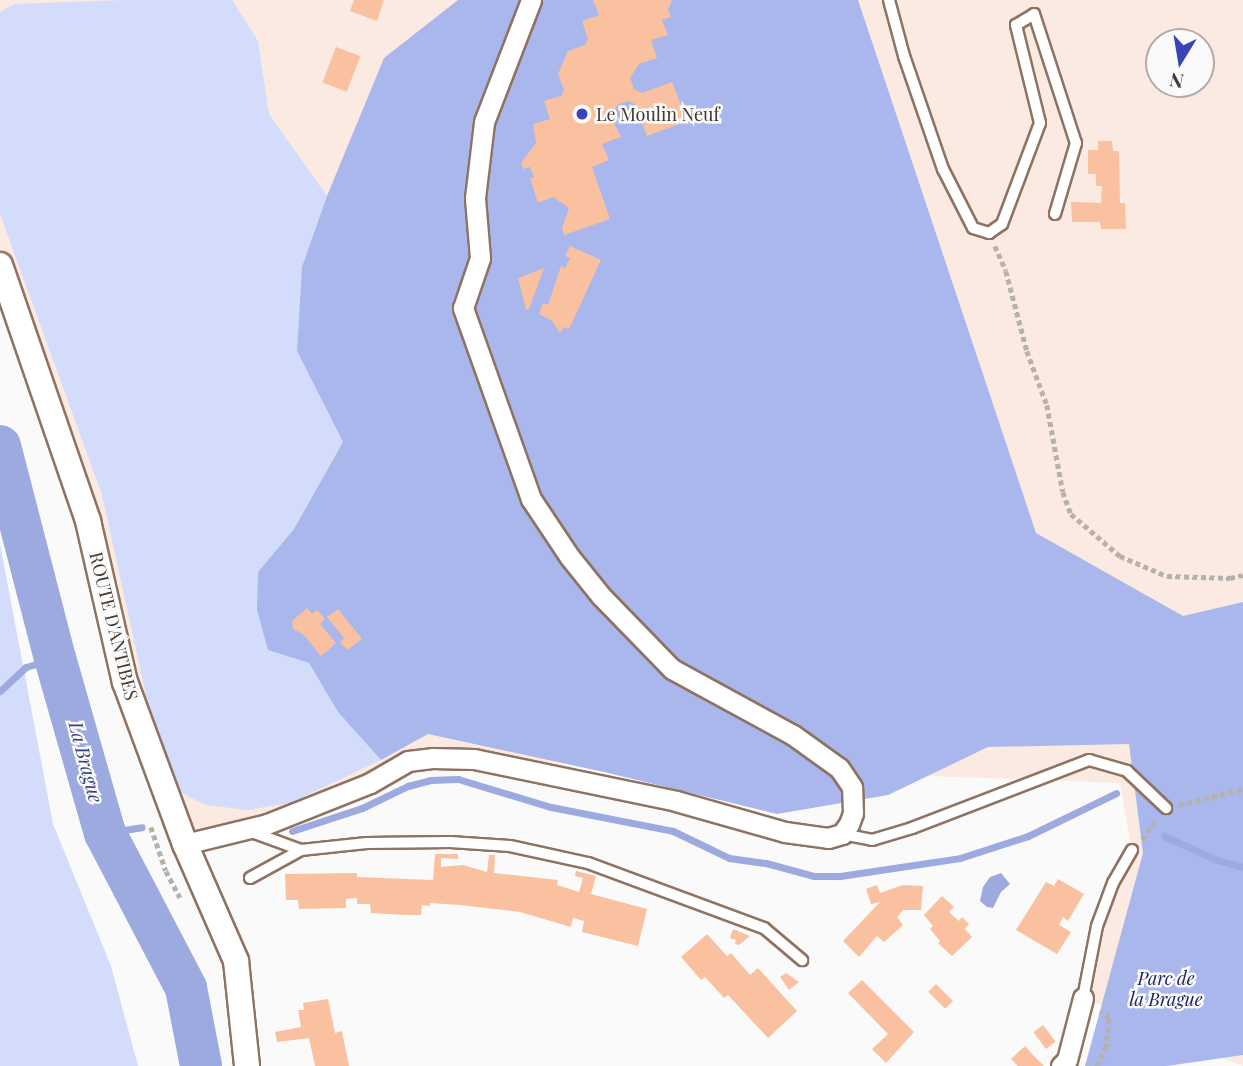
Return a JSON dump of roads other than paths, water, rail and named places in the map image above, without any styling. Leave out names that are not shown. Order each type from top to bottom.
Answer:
[{"type":"street","points":[[185,844],[246,829],[323,804],[370,783],[408,761],[432,758],[474,759],[676,801],[785,832],[828,838],[842,834],[853,813],[852,787],[839,768],[793,735],[672,669],[601,596],[569,556],[531,499],[463,308],[480,258],[475,198],[484,122],[531,0]]},
{"type":"street","name":"ROUTE D'ANTIBES","points":[[0,265],[88,521],[125,682],[185,844],[236,961],[247,1066]]},
{"type":"street","points":[[1061,1066],[1067,1059],[1083,998]]},
{"type":"lane","points":[[889,0],[904,56],[943,169],[973,228],[989,233],[1002,224],[1040,123],[1016,25],[1034,15],[1076,143],[1055,214]]},
{"type":"lane","points":[[842,834],[872,840],[912,828],[1089,760],[1127,771],[1166,808]]},
{"type":"lane","points":[[246,829],[301,850]]},
{"type":"lane","points":[[250,878],[301,850],[366,843],[450,842],[510,846],[589,863],[764,928],[802,960]]},
{"type":"lane","points":[[1083,998],[1097,926],[1113,883],[1132,850]]},
{"type":"waterway","name":"La Brague","points":[[0,446],[55,658],[105,833],[186,988],[201,1066]]},
{"type":"waterway","points":[[0,691],[26,667],[55,658]]},
{"type":"waterway","points":[[292,831],[362,808],[408,786],[430,780],[458,779],[551,807],[673,831],[729,858],[766,863],[814,876],[840,876],[960,858],[1028,836],[1116,793]]},
{"type":"waterway","points":[[105,833],[142,827]]},
{"type":"waterway","points":[[1164,836],[1217,860],[1243,867]]},
{"type":"place","name":"Le Moulin Neuf","points":[[582,114]]},
{"type":"park label","name":"Parc de la Brague","points":[[1166,989]]}]
